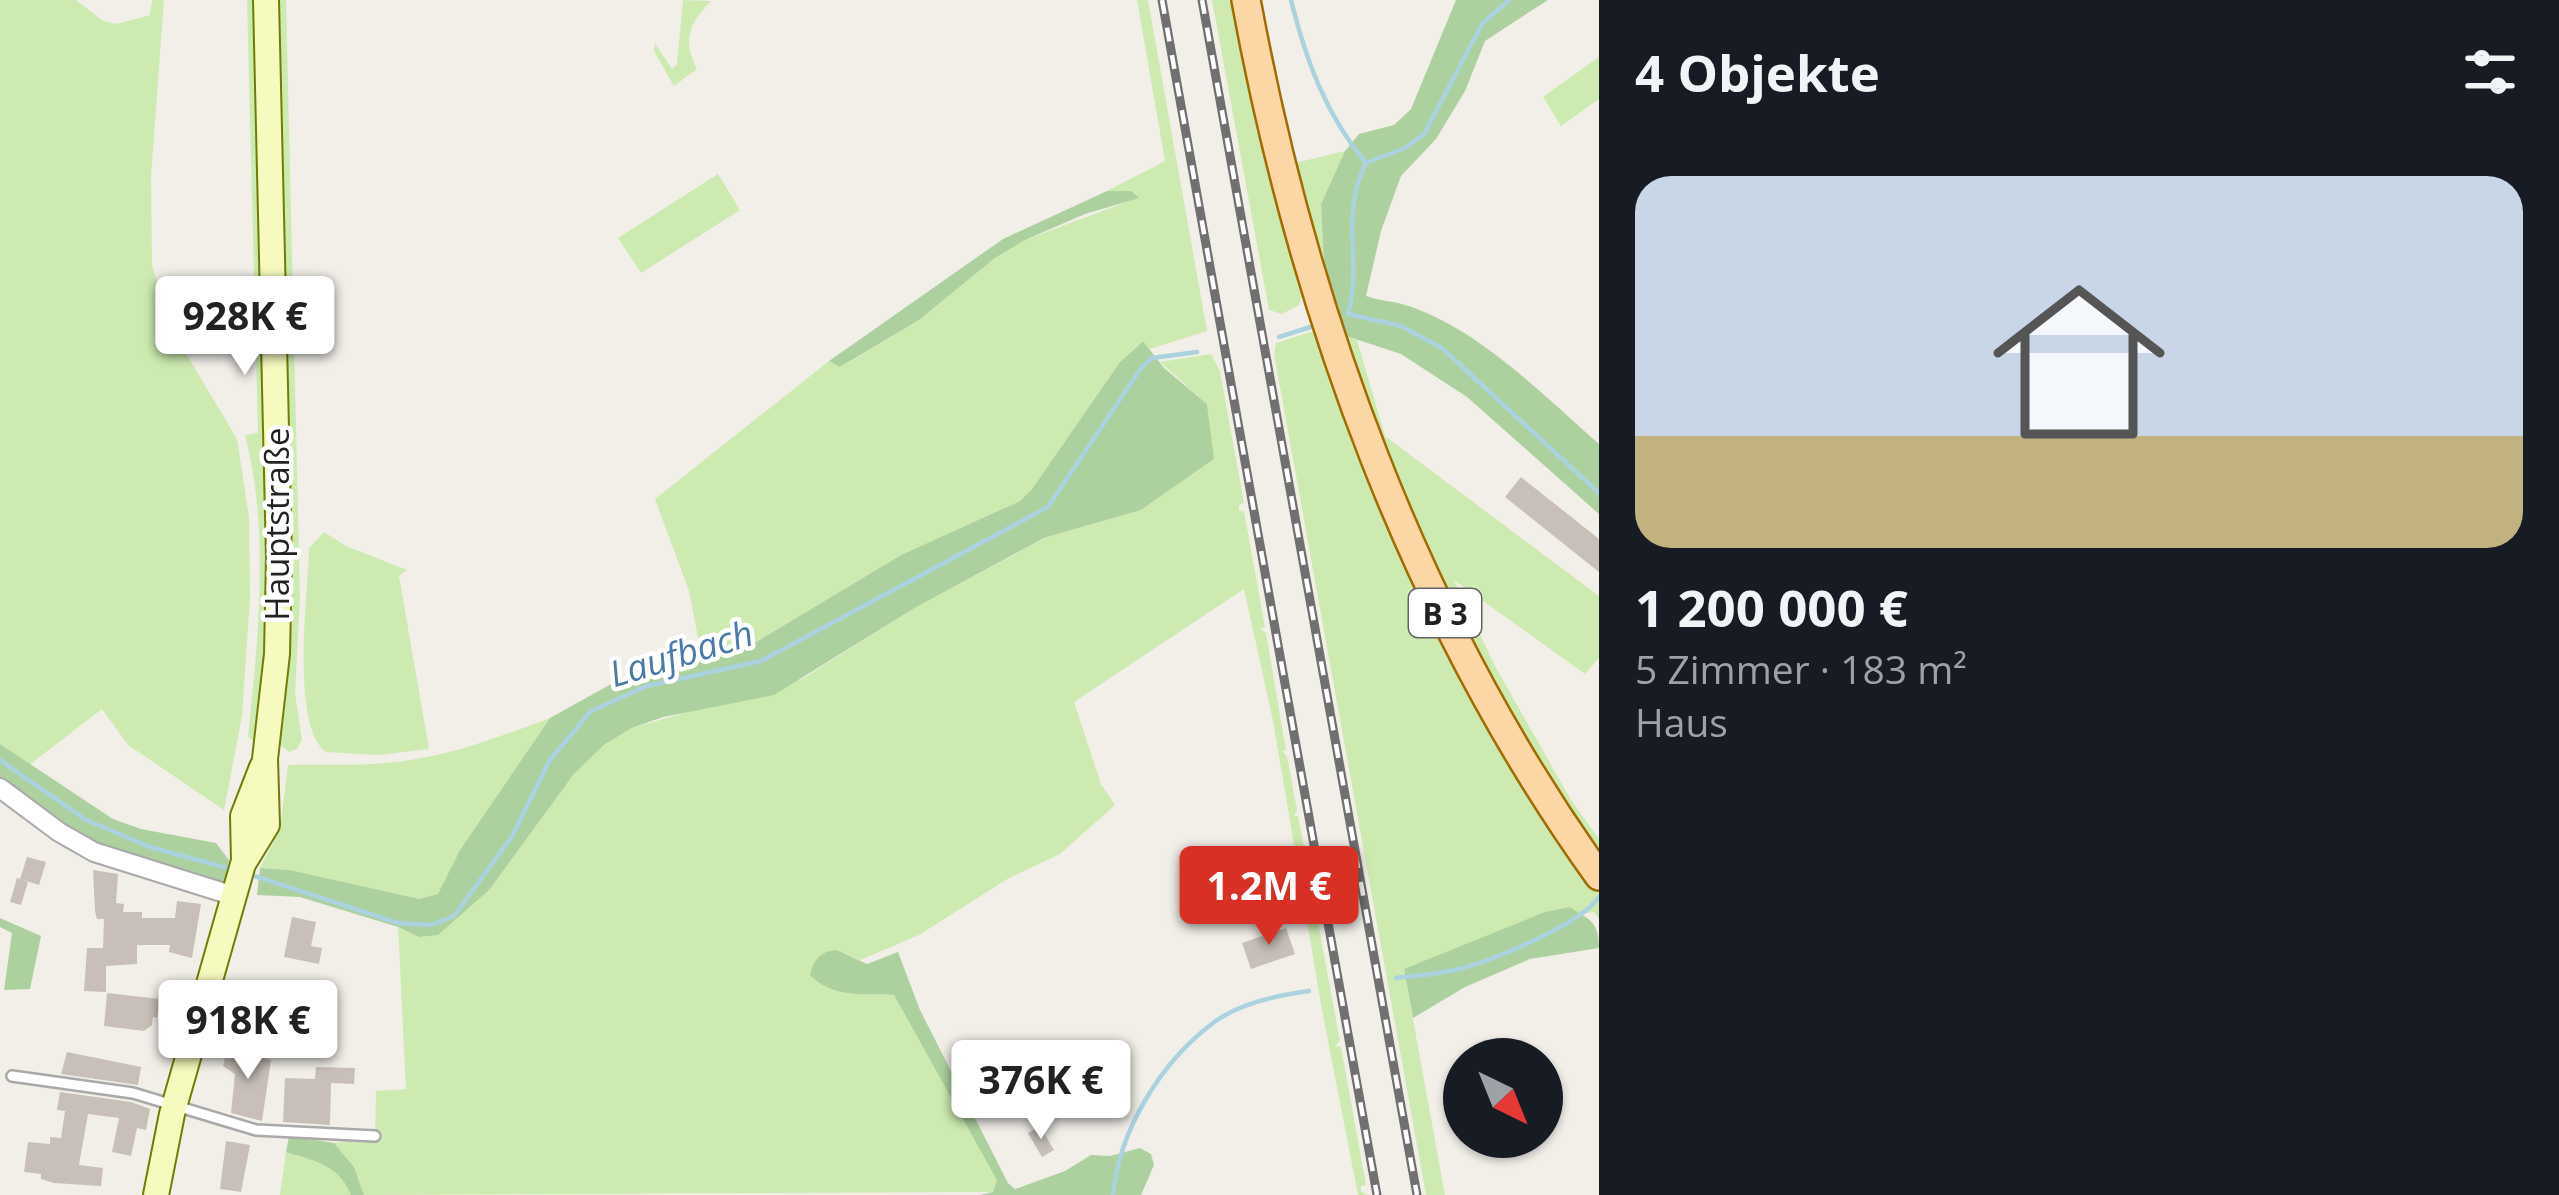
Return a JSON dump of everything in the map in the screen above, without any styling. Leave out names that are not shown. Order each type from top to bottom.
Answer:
[{"type":"main road","name":"B 3","points":[[1246,0],[1284,175],[1318,299],[1394,505],[1501,720],[1599,875]]},
{"type":"street","name":"Hauptstraße","points":[[156,1195],[176,1103],[240,876],[267,825],[265,759],[277,654],[279,558],[266,0]]},
{"type":"street","points":[[0,788],[94,852],[240,876]]},
{"type":"lane","points":[[13,1076],[176,1103],[256,1130],[375,1136]]},
{"type":"green space","points":[[0,0],[76,0],[103,21],[117,24],[150,15],[152,0],[164,0],[151,177],[152,264],[170,327],[237,439],[249,517],[250,598],[242,716],[224,810],[128,745],[102,709],[29,765],[0,744]]},
{"type":"green space","points":[[247,0],[256,0],[269,602],[265,684],[253,741],[248,737],[260,547],[245,435],[258,433]]},
{"type":"green space","points":[[275,0],[286,0],[300,597],[295,693],[302,740],[289,752],[280,744],[287,659]]},
{"type":"green space","points":[[683,0],[711,1],[690,33],[697,69],[674,86],[654,51],[655,43],[672,69],[677,64]]},
{"type":"green space","points":[[1137,0],[1148,0],[1207,331],[1150,349],[1142,341],[1120,362],[1020,501],[901,555],[758,641],[701,653],[689,591],[655,499],[829,361],[841,367],[919,320],[995,258],[1025,240],[1137,198],[1131,191],[1107,191],[1165,161]]},
{"type":"green space","points":[[1212,0],[1237,0],[1304,291],[1299,305],[1282,314],[1269,310]]},
{"type":"green space","points":[[1456,0],[1548,0],[1485,41],[1465,91],[1436,139],[1401,176],[1381,231],[1366,296],[1402,304],[1456,328],[1507,364],[1599,444],[1599,514],[1467,397],[1401,354],[1346,336],[1325,286],[1321,204],[1345,151],[1359,134],[1394,125],[1411,109]]},
{"type":"green space","points":[[1599,57],[1599,99],[1561,126],[1543,97]]},
{"type":"green space","points":[[1345,151],[1321,204],[1325,286],[1291,164]]},
{"type":"green space","points":[[718,174],[740,210],[641,273],[618,238]]},
{"type":"green space","points":[[1107,191],[1131,191],[1139,198],[1085,214],[1025,240],[995,258],[919,320],[840,367],[829,361],[1003,239]]},
{"type":"green space","points":[[1314,331],[1538,801],[1599,893],[1599,919],[1594,912],[1579,914],[1404,970],[1445,1195],[1426,1195],[1274,354],[1276,343]]},
{"type":"green space","points":[[1341,339],[1357,340],[1385,436],[1599,596],[1599,658],[1585,674],[1454,580],[1495,666],[1571,800],[1599,839],[1599,856],[1504,708],[1399,495]]},
{"type":"green space","points":[[1143,341],[1164,368],[1207,404],[1214,459],[1141,510],[1044,538],[913,609],[774,695],[663,717],[605,744],[574,774],[490,889],[438,935],[419,937],[300,897],[257,895],[260,868],[290,870],[419,899],[438,894],[460,850],[550,718],[622,678],[758,641],[901,555],[1020,501],[1120,362]]},
{"type":"green space","points":[[1211,354],[1220,371],[1244,503],[1239,510],[1244,511],[1265,627],[1260,628],[1266,633],[1286,750],[1282,751],[1287,756],[1297,810],[1294,816],[1298,816],[1313,895],[1309,896],[1314,901],[1340,1041],[1335,1046],[1341,1047],[1366,1185],[1361,1191],[1367,1195],[1358,1195],[1273,721],[1244,589],[1074,702],[1101,784],[1115,805],[1060,854],[1009,878],[919,935],[860,960],[837,950],[850,994],[894,995],[998,1180],[993,1192],[364,1195],[354,1167],[334,1143],[375,1139],[376,1091],[406,1089],[398,927],[419,937],[490,889],[574,774],[605,744],[632,728],[802,679],[913,609],[1045,538],[1141,510],[1213,460],[1207,404],[1160,362]]},
{"type":"green space","points":[[324,532],[407,570],[399,576],[429,749],[378,755],[326,752],[315,738],[305,688],[304,625],[309,548]]},
{"type":"green space","points":[[550,718],[460,850],[439,894],[418,899],[290,870],[260,868],[280,830],[288,765],[406,761]]},
{"type":"green space","points":[[0,744],[113,819],[216,843],[229,860],[224,884],[102,846],[59,825],[0,781]]},
{"type":"green space","points":[[1570,907],[1595,926],[1599,948],[1530,959],[1465,987],[1413,1018],[1404,969],[1545,912]]},
{"type":"green space","points":[[0,918],[41,936],[30,989],[4,990],[12,933],[0,927]]},
{"type":"green space","points":[[837,950],[867,964],[898,952],[920,1010],[1015,1189],[1065,1171],[1091,1155],[1110,1156],[1140,1148],[1151,1154],[1154,1165],[1141,1195],[980,1195],[993,1192],[997,1180],[894,995],[839,991],[810,975],[819,957]]},
{"type":"green space","points":[[289,1136],[334,1143],[354,1167],[364,1195],[351,1195],[340,1177],[325,1166],[286,1152]]},
{"type":"green space","points":[[286,1152],[333,1171],[351,1195],[280,1195]]},
{"type":"building","points":[[1521,477],[1599,539],[1599,572],[1505,497]]},
{"type":"building","points":[[27,857],[46,862],[39,885],[20,879]]},
{"type":"building","points":[[93,870],[118,874],[116,903],[124,904],[123,912],[142,912],[142,918],[175,918],[177,901],[201,904],[192,958],[169,952],[170,945],[137,945],[137,964],[106,966],[106,992],[84,991],[87,948],[103,948],[104,919],[97,919],[95,911]]},
{"type":"building","points":[[17,878],[28,882],[21,905],[10,902]]},
{"type":"building","points":[[292,917],[316,922],[311,946],[322,948],[319,964],[284,957]]},
{"type":"building","points":[[1286,928],[1295,954],[1251,969],[1242,943]]},
{"type":"building","points":[[107,993],[160,999],[157,1018],[144,1031],[104,1026]]},
{"type":"building","points":[[241,1000],[254,1003],[249,1023],[235,1019]]},
{"type":"building","points":[[246,1046],[261,1050],[260,1057],[271,1060],[262,1121],[231,1113],[235,1074],[223,1066],[227,1048],[245,1053]]},
{"type":"building","points":[[67,1052],[141,1067],[138,1085],[61,1074]]},
{"type":"building","points":[[316,1067],[355,1068],[354,1084],[331,1083],[330,1125],[283,1122],[285,1078],[315,1079]]},
{"type":"building","points":[[60,1092],[150,1109],[146,1130],[137,1128],[131,1156],[112,1152],[119,1118],[88,1114],[79,1165],[103,1168],[101,1186],[54,1183],[41,1179],[41,1174],[24,1172],[28,1142],[50,1144],[50,1137],[61,1138],[65,1111],[57,1110]]},
{"type":"building","points":[[1040,1126],[1054,1150],[1042,1157],[1028,1133]]},
{"type":"building","points":[[226,1141],[250,1145],[241,1192],[220,1189]]},
{"type":"waterway","points":[[1291,0],[1319,85],[1365,162]]},
{"type":"waterway","name":"Laufbach","points":[[1348,314],[1354,201],[1366,163],[1405,148],[1424,134],[1482,24],[1509,0]]},
{"type":"waterway","points":[[1348,314],[1401,326],[1442,348],[1599,493]]},
{"type":"waterway","name":"Laufbach","points":[[1279,337],[1320,324]]},
{"type":"waterway","name":"Laufbach","points":[[248,874],[398,923],[431,925],[454,916],[513,835],[549,761],[591,711],[647,686],[761,661],[1048,507],[1141,368],[1152,358],[1197,352]]},
{"type":"waterway","name":"Laufbach","points":[[0,760],[86,820],[150,847],[231,869]]},
{"type":"waterway","points":[[1396,978],[1455,970],[1496,957],[1557,929],[1599,897]]},
{"type":"waterway","points":[[1113,1195],[1134,1122],[1176,1057],[1213,1023],[1234,1011],[1309,991]]},
{"type":"railway","points":[[1162,0],[1377,1195]]},
{"type":"railway","points":[[1202,0],[1417,1195]]}]
